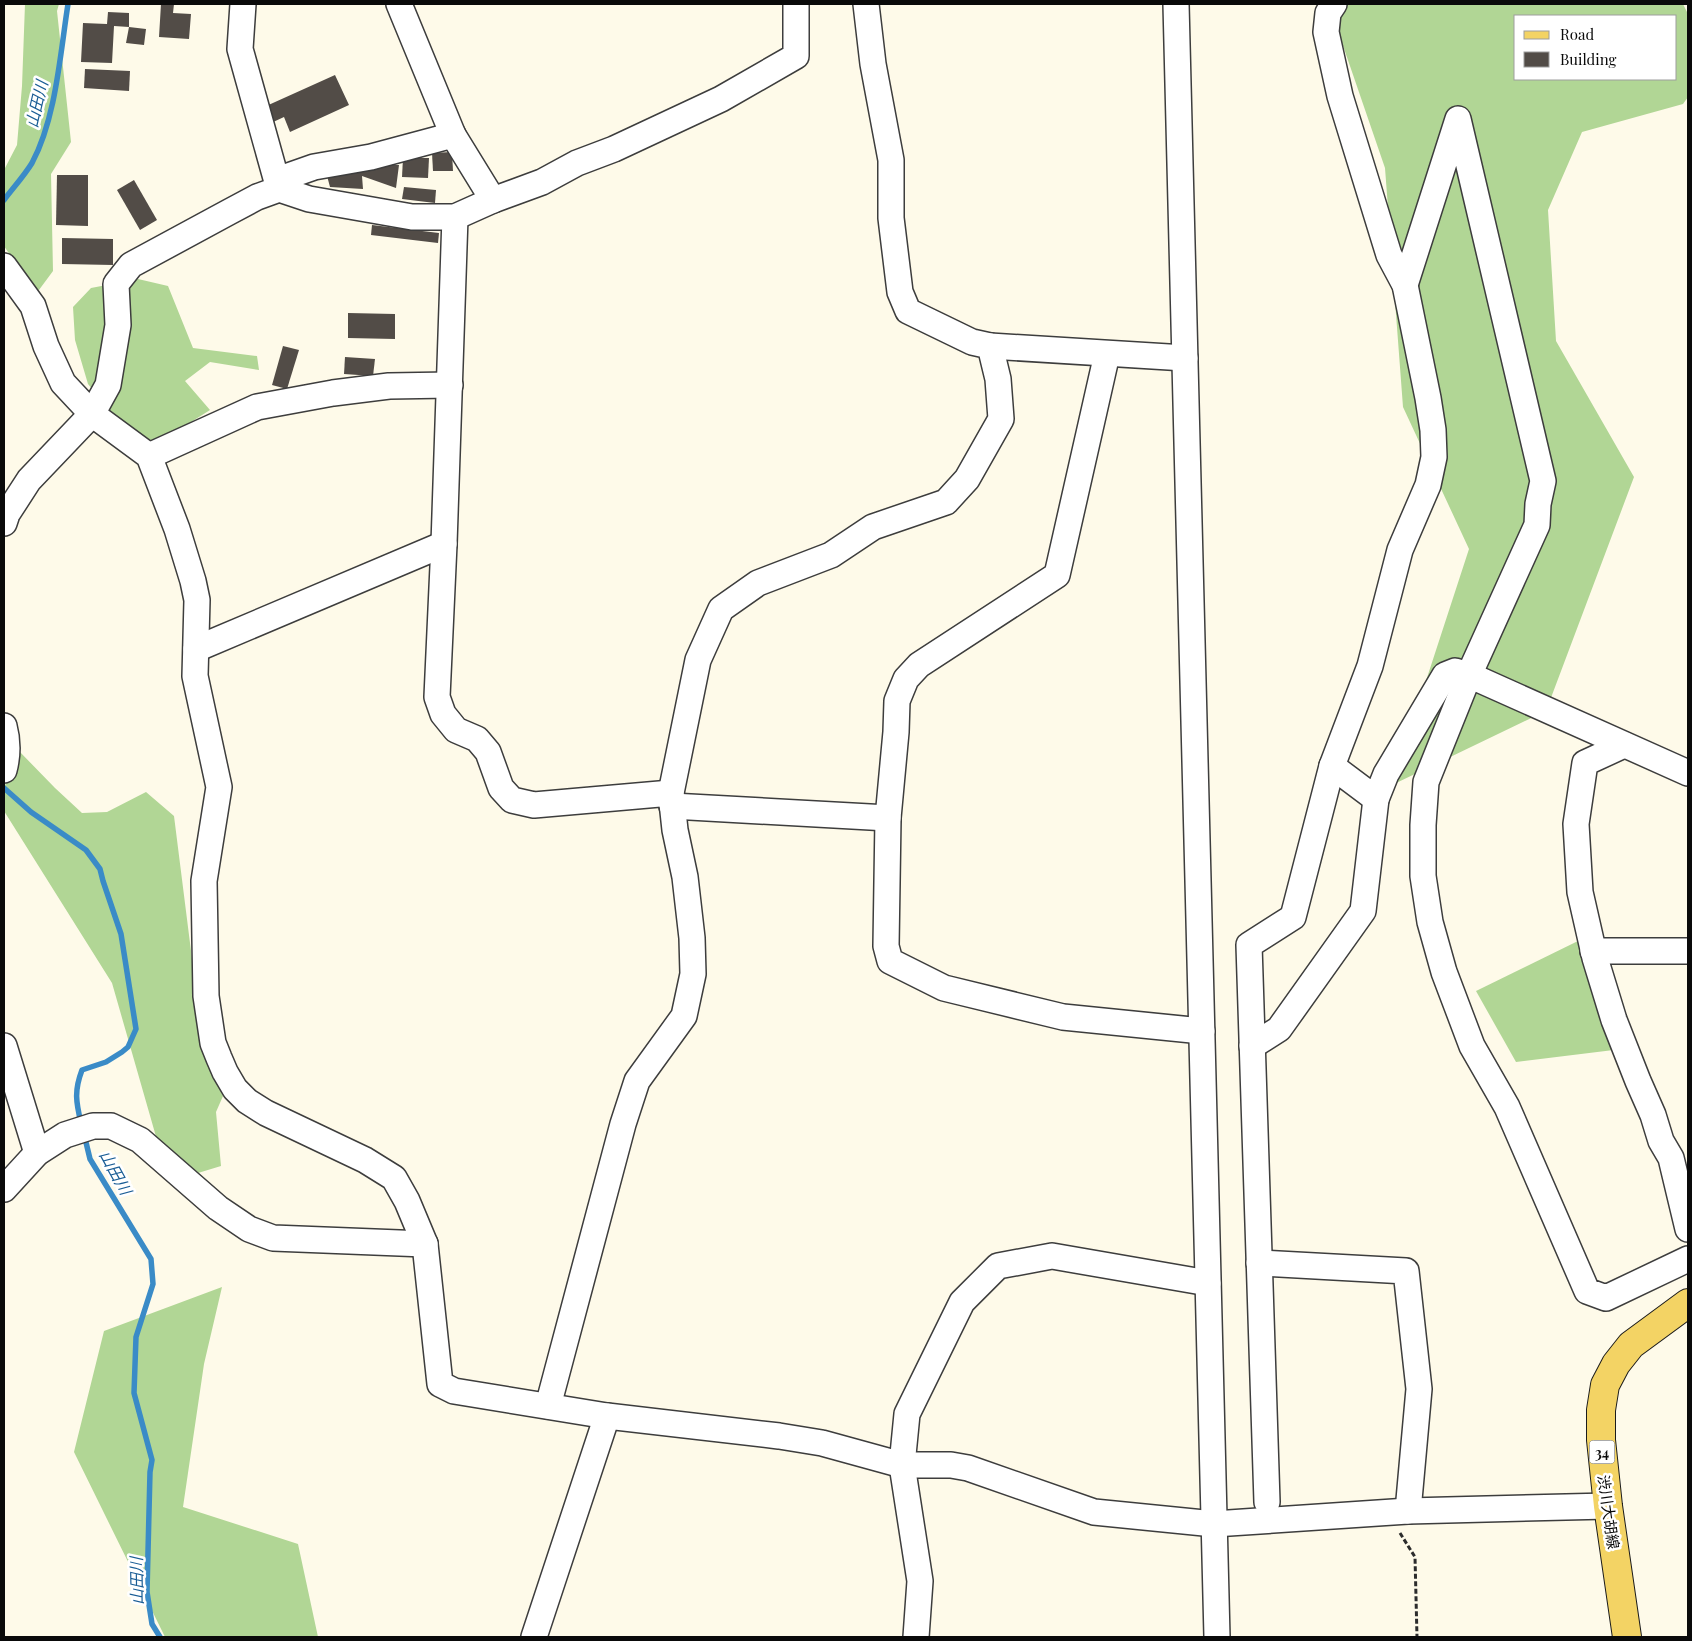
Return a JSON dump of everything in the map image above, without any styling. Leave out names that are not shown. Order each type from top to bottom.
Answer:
[{"type":"main road","name":"渋川大胡線","points":[[1627,1637],[1600,1440],[1601,1410],[1605,1385],[1616,1364],[1631,1345],[1688,1303]]},
{"type":"street","points":[[243,4],[240,49],[278,185]]},
{"type":"street","points":[[399,4],[453,135],[493,200]]},
{"type":"street","points":[[278,185],[309,199],[412,217],[455,217],[493,200],[542,182],[577,163],[721,99],[796,56],[796,4]]},
{"type":"street","points":[[866,4],[873,64],[891,160],[891,218],[900,292],[908,311],[972,342],[990,346],[1185,358]]},
{"type":"street","points":[[1176,4],[1217,1637]]},
{"type":"street","points":[[1267,1502],[1249,945],[1293,918],[1332,766],[1370,666],[1400,550],[1428,485],[1434,457],[1433,430],[1428,398],[1405,285],[1389,255],[1340,96],[1326,32],[1328,12],[1334,4]]},
{"type":"street","points":[[1405,285],[1458,118],[1543,481],[1538,504],[1537,525],[1469,675],[1426,782],[1423,826],[1423,876],[1430,922],[1444,972],[1472,1046],[1507,1106],[1587,1291],[1606,1298],[1688,1259]]},
{"type":"street","points":[[4,523],[7,514],[29,480],[92,414],[108,386],[118,325],[116,284],[131,265],[314,167],[371,157],[453,135]]},
{"type":"street","points":[[455,217],[437,697],[443,714],[456,730],[477,739],[488,752],[501,788],[512,800],[534,805],[672,800],[888,818]]},
{"type":"street","points":[[4,266],[33,306],[46,346],[63,383],[92,414],[149,456],[177,529],[193,581],[197,600],[195,676],[219,787],[204,881],[206,996],[213,1042],[219,1058],[235,1089],[247,1101],[266,1113],[365,1160],[394,1178],[407,1201],[425,1244],[440,1384],[454,1391],[607,1416],[779,1436],[822,1443],[902,1465],[950,1464],[968,1468],[1094,1512],[1214,1524],[1398,1512],[1608,1506]]},
{"type":"street","points":[[548,1406],[623,1124],[637,1080],[684,1016],[693,974],[692,938],[685,877],[675,830],[672,800],[698,660],[721,609],[758,583],[831,554],[873,527],[946,502],[966,479],[1001,419],[998,379],[990,346]]},
{"type":"street","points":[[1108,354],[1057,575],[919,665],[906,679],[897,701],[888,818],[886,946],[890,960],[944,988],[1063,1017],[1202,1031]]},
{"type":"street","points":[[149,456],[257,407],[333,392],[389,386],[450,385]]},
{"type":"street","points":[[196,649],[444,544]]},
{"type":"street","points":[[1252,1046],[1279,1029],[1363,912],[1376,799],[1386,774],[1445,675],[1455,671],[1469,675],[1688,773]]},
{"type":"street","points":[[4,726],[8,757],[4,770]]},
{"type":"street","points":[[1624,746],[1585,763],[1576,824],[1580,892],[1593,951],[1614,1020],[1662,1141],[1671,1158],[1688,1229]]},
{"type":"street","points":[[1332,766],[1376,799]]},
{"type":"street","points":[[1593,951],[1688,951]]},
{"type":"street","points":[[4,1046],[37,1153]]},
{"type":"street","points":[[4,1189],[37,1153],[65,1135],[92,1126],[111,1126],[140,1140],[218,1208],[249,1229],[273,1238],[425,1244]]},
{"type":"street","points":[[916,1637],[920,1581],[902,1465],[907,1414],[962,1302],[998,1266],[1052,1256],[1208,1282]]},
{"type":"street","points":[[1259,1263],[1406,1272],[1419,1389],[1398,1512]]},
{"type":"street","points":[[534,1637],[607,1416]]},
{"type":"path","points":[[1398,1512],[1415,1557],[1417,1637]]},
{"type":"green space","points":[[25,4],[59,4],[57,11],[71,142],[51,174],[53,271],[36,294],[4,246],[4,170],[17,145],[22,86]]},
{"type":"green space","points":[[1344,4],[1683,4],[1688,14],[1688,97],[1683,104],[1582,132],[1548,210],[1556,341],[1634,477],[1546,711],[1392,785],[1469,549],[1403,407],[1385,168],[1339,34],[1335,14]]},
{"type":"green space","points":[[138,279],[168,286],[193,348],[257,356],[259,370],[210,362],[185,381],[210,410],[153,446],[120,423],[88,384],[75,340],[73,307],[91,288]]},
{"type":"green space","points":[[19,751],[82,813],[107,812],[146,792],[174,816],[204,1054],[223,1096],[216,1112],[221,1166],[198,1173],[157,1140],[112,983],[4,811],[4,788]]},
{"type":"green space","points":[[1578,941],[1638,1047],[1516,1062],[1476,991]]},
{"type":"green space","points":[[222,1287],[204,1364],[183,1507],[298,1544],[318,1637],[165,1637],[74,1452],[104,1331]]},
{"type":"building","points":[[161,4],[174,4],[173,13],[191,14],[189,39],[159,37]]},
{"type":"building","points":[[108,12],[129,13],[129,27],[114,26],[112,63],[81,62],[83,23],[107,24]]},
{"type":"building","points":[[129,27],[146,29],[144,45],[126,43]]},
{"type":"building","points":[[85,69],[130,71],[129,91],[84,88]]},
{"type":"building","points":[[335,75],[349,105],[290,132],[284,117],[271,123],[264,107]]},
{"type":"building","points":[[452,152],[453,171],[433,171],[432,153]]},
{"type":"building","points":[[403,158],[429,158],[428,178],[402,177]]},
{"type":"building","points":[[361,165],[399,165],[396,188],[362,176],[363,189],[330,187],[326,172]]},
{"type":"building","points":[[57,175],[88,175],[88,226],[56,225]]},
{"type":"building","points":[[134,180],[157,220],[140,230],[117,190]]},
{"type":"building","points":[[404,187],[436,190],[435,203],[402,199]]},
{"type":"building","points":[[372,225],[439,233],[438,243],[371,235]]},
{"type":"building","points":[[62,238],[113,239],[113,265],[62,264]]},
{"type":"building","points":[[348,313],[395,314],[395,339],[348,338]]},
{"type":"building","points":[[283,346],[299,350],[287,389],[272,385]]},
{"type":"building","points":[[345,357],[375,359],[373,376],[344,374]]},
{"type":"waterway","name":"山田川","points":[[4,200],[32,163],[47,126],[56,86],[68,4]]},
{"type":"waterway","name":"山田川","points":[[4,788],[31,812],[86,850],[100,869],[121,934],[136,1029],[128,1047],[122,1052],[106,1062],[82,1070],[77,1096],[81,1123]]},
{"type":"waterway","name":"山田川","points":[[84,1134],[90,1159],[151,1259],[153,1284],[136,1337],[134,1393],[152,1460],[150,1472],[147,1592],[152,1624],[160,1637]]}]
